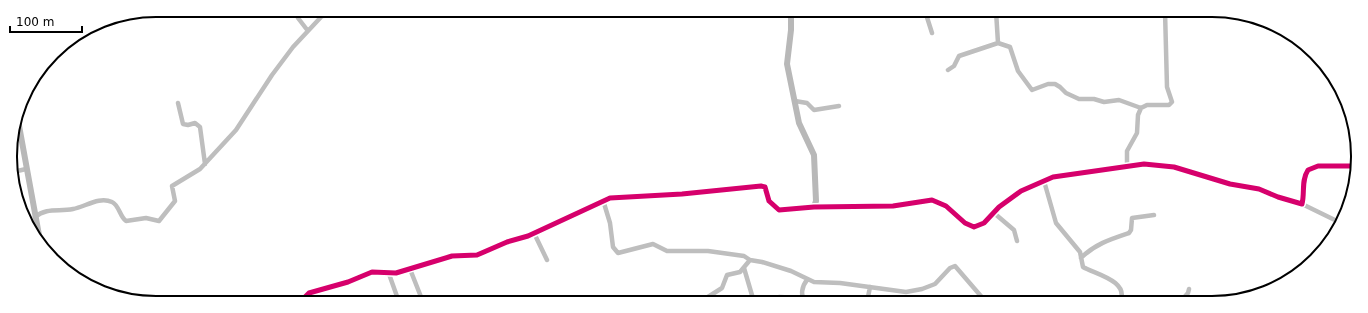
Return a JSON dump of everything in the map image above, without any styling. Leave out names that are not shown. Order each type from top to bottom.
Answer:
[{"type":"street","points":[[298,17],[308,31]]},
{"type":"street","points":[[34,217],[48,210],[73,209],[106,200],[115,204],[126,221],[146,218],[157,222],[175,201],[172,186],[195,173],[236,130],[272,75],[314,23],[323,17]]},
{"type":"street","points":[[791,17],[787,64],[798,123],[814,155],[816,194],[814,207]]},
{"type":"street","points":[[926,17],[932,33]]},
{"type":"street","points":[[996,17],[998,43]]},
{"type":"street","points":[[948,70],[954,66],[959,56],[998,43],[1010,47],[1018,71],[1033,91],[1048,84],[1055,84],[1066,93],[1079,99],[1094,99],[1104,102],[1118,100],[1141,108],[1148,105],[1169,105],[1172,102],[1167,87],[1165,17]]},
{"type":"street","points":[[795,101],[806,102],[814,110],[839,106]]},
{"type":"street","points":[[178,103],[183,124],[188,125],[195,122],[200,127],[205,164]]},
{"type":"street","points":[[1127,166],[1127,150],[1137,133],[1138,115],[1141,108]]},
{"type":"street","points":[[20,130],[36,226]]},
{"type":"street","points":[[306,296],[314,291],[348,282],[372,272],[389,274],[452,256],[477,255],[559,222],[603,200],[761,186],[765,187],[769,201],[779,210],[814,207],[846,208],[893,206],[932,200],[946,206],[965,223],[974,227],[984,223],[994,212],[1021,191],[1064,174],[1156,164],[1174,167],[1230,184],[1259,189],[1278,197],[1302,204],[1336,220]]},
{"type":"street","points":[[1302,204],[1304,194],[1303,183],[1308,170],[1318,166],[1350,166]]},
{"type":"street","points":[[18,171],[26,169]]},
{"type":"street","points":[[1044,181],[1056,223],[1078,249],[1083,267],[1111,280],[1120,288],[1121,296]]},
{"type":"street","points":[[603,200],[610,223],[613,247],[618,252],[653,244],[667,251],[708,251],[744,256],[750,260],[791,271],[807,280],[814,282],[906,292],[922,290],[937,283],[946,271],[955,266],[981,296]]},
{"type":"street","points":[[994,212],[1014,230],[1017,241]]},
{"type":"street","points":[[1081,258],[1090,250],[1106,241],[1129,233],[1131,230],[1132,218],[1154,215]]},
{"type":"street","points":[[534,232],[547,260]]},
{"type":"street","points":[[709,296],[722,288],[727,275],[740,272],[750,260]]},
{"type":"street","points":[[744,268],[752,296]]},
{"type":"street","points":[[410,269],[421,296]]},
{"type":"street","points":[[389,274],[397,296]]},
{"type":"street","points":[[803,296],[802,288],[807,280]]},
{"type":"street","points":[[868,296],[870,287]]},
{"type":"street","points":[[1185,296],[1189,289]]},
{"type":"cycle path","points":[[306,296],[309,293],[348,282],[372,272],[396,273],[452,256],[477,255],[507,242],[528,236],[610,198],[682,194],[761,186],[765,187],[769,201],[779,210],[814,207],[893,206],[932,200],[946,206],[965,223],[974,227],[984,223],[999,207],[1021,191],[1053,177],[1144,164],[1174,167],[1230,184],[1259,189],[1278,197],[1302,204],[1304,182],[1308,170],[1318,166],[1350,166]]}]
